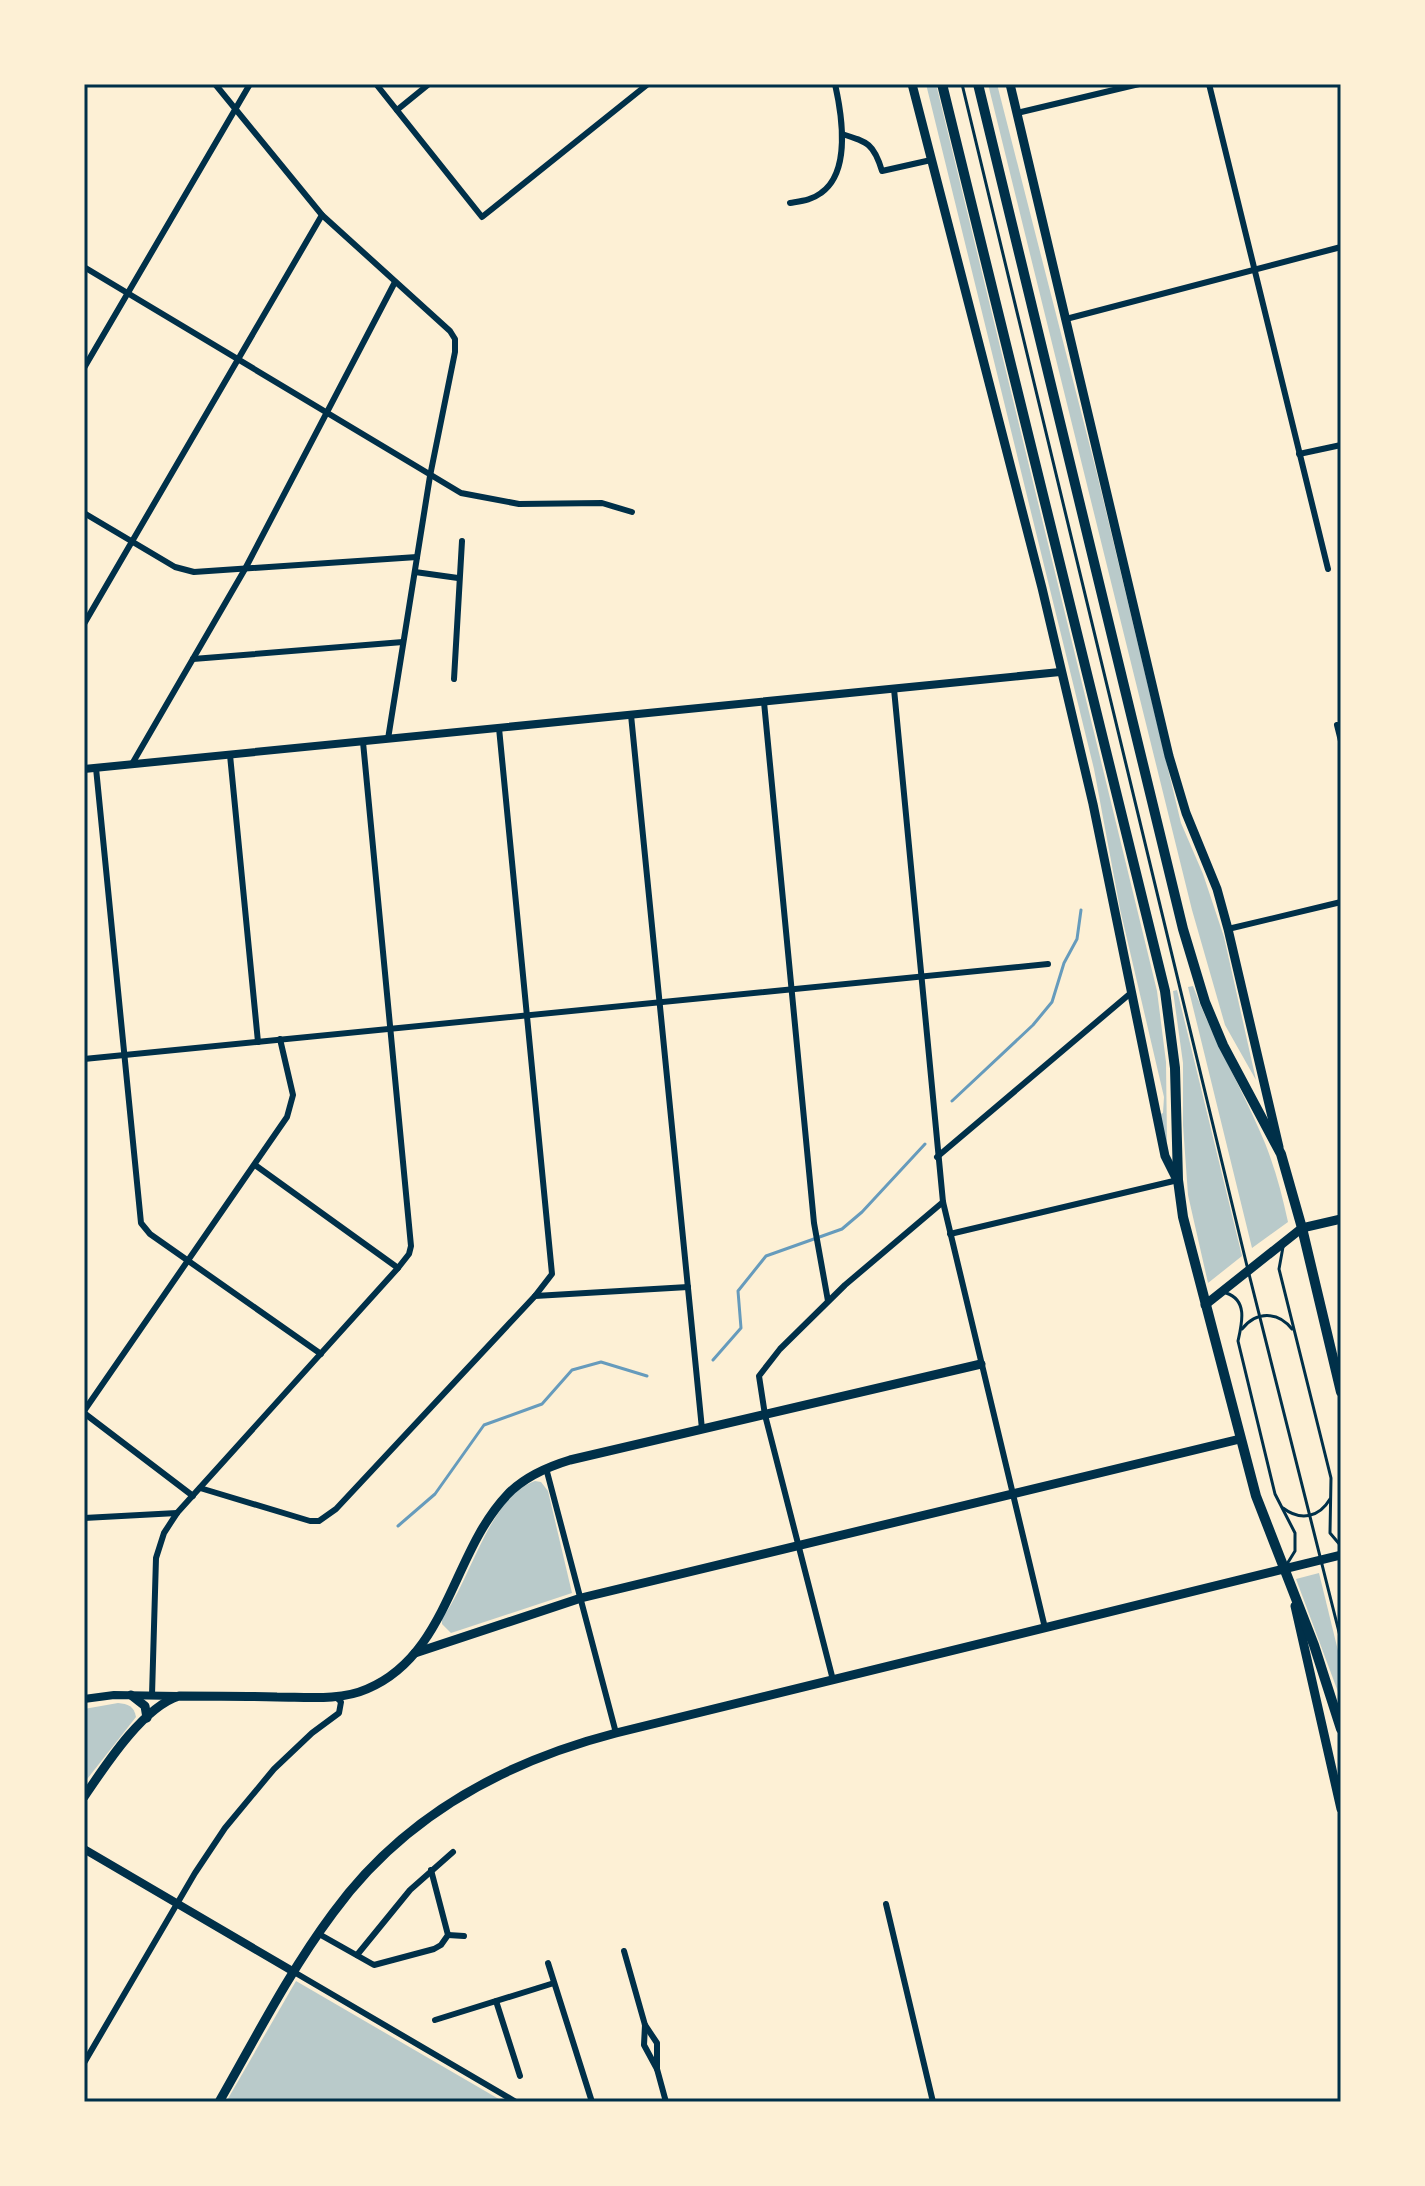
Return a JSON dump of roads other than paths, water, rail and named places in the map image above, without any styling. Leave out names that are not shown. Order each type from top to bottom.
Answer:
[{"type":"highway","points":[[942,84],[1165,991],[1175,1068],[1178,1180],[1183,1217],[1256,1496],[1314,1645],[1341,1729]]},
{"type":"highway","points":[[978,84],[1183,929],[1205,1002],[1223,1045],[1281,1154],[1341,1392]]},
{"type":"main road","points":[[912,84],[1042,588],[1093,804],[1165,1156],[1178,1180]]},
{"type":"main road","points":[[1010,84],[1169,756],[1186,813],[1217,889],[1281,1154]]},
{"type":"main road","points":[[1205,1305],[1302,1228],[1341,1219]]},
{"type":"main road","points":[[84,1797],[110,1758],[164,1701],[179,1696],[334,1696],[366,1690],[395,1672],[415,1653],[430,1631],[495,1510],[519,1484],[546,1468],[981,1364]]},
{"type":"main road","points":[[415,1653],[581,1598],[1240,1439]]},
{"type":"main road","points":[[219,2102],[294,1972],[370,1868],[438,1811],[478,1786],[538,1757],[616,1733],[1341,1555]]},
{"type":"main road","points":[[1292,1591],[1341,1809]]},
{"type":"main road","points":[[131,1695],[145,1706],[147,1718]]},
{"type":"street","points":[[215,84],[322,215],[455,339],[388,739]]},
{"type":"street","points":[[84,368],[250,84]]},
{"type":"street","points":[[376,84],[482,217],[648,84]]},
{"type":"street","points":[[397,110],[429,84]]},
{"type":"street","points":[[790,203],[815,197],[833,181],[839,165],[842,134],[835,84]]},
{"type":"street","points":[[1017,113],[1139,84]]},
{"type":"street","points":[[1209,84],[1328,569]]},
{"type":"street","points":[[842,134],[869,144],[877,155],[882,171],[931,160]]},
{"type":"street","points":[[84,624],[322,215]]},
{"type":"street","points":[[1066,319],[1341,247]]},
{"type":"street","points":[[84,267],[461,493],[494,501],[543,505],[602,503],[632,512]]},
{"type":"street","points":[[132,764],[245,569],[395,282]]},
{"type":"street","points":[[1299,454],[1341,445]]},
{"type":"street","points":[[84,513],[183,570],[205,572],[417,557]]},
{"type":"street","points":[[454,679],[462,541]]},
{"type":"street","points":[[415,572],[458,578]]},
{"type":"street","points":[[193,659],[403,642]]},
{"type":"street","points":[[84,769],[1060,672]]},
{"type":"street","points":[[894,689],[943,1202],[1045,1628]]},
{"type":"street","points":[[764,702],[814,1223],[828,1301]]},
{"type":"street","points":[[631,715],[702,1429]]},
{"type":"street","points":[[1337,725],[1341,741]]},
{"type":"street","points":[[200,1488],[300,1520],[319,1521],[328,1516],[535,1296],[552,1274],[499,728]]},
{"type":"street","points":[[152,1695],[156,1558],[164,1533],[177,1513],[409,1254],[411,1238],[363,742]]},
{"type":"street","points":[[230,755],[258,1042]]},
{"type":"street","points":[[96,768],[139,1218],[150,1234],[321,1354]]},
{"type":"street","points":[[1228,929],[1341,902]]},
{"type":"street","points":[[84,1059],[1048,964]]},
{"type":"street","points":[[937,1157],[1132,992]]},
{"type":"street","points":[[193,1496],[84,1412],[281,1128],[292,1106],[292,1083],[280,1039]]},
{"type":"street","points":[[255,1165],[398,1268]]},
{"type":"street","points":[[950,1234],[1178,1180]]},
{"type":"street","points":[[833,1680],[758,1383],[763,1369],[828,1301],[943,1202]]},
{"type":"street","points":[[535,1296],[688,1287]]},
{"type":"street","points":[[546,1468],[616,1733]]},
{"type":"street","points":[[84,1518],[177,1513]]},
{"type":"street","points":[[84,1699],[131,1695],[179,1696]]},
{"type":"street","points":[[84,2063],[209,1851],[243,1803],[290,1754],[336,1716],[342,1705],[334,1696]]},
{"type":"street","points":[[84,1849],[516,2102]]},
{"type":"street","points":[[357,1955],[394,1907],[453,1852]]},
{"type":"street","points":[[319,1934],[374,1965],[434,1949],[448,1935],[431,1870]]},
{"type":"street","points":[[886,1904],[933,2102]]},
{"type":"street","points":[[448,1935],[464,1936]]},
{"type":"street","points":[[624,1951],[645,2025],[657,2043],[657,2069]]},
{"type":"street","points":[[548,1963],[592,2102]]},
{"type":"street","points":[[435,2020],[554,1983]]},
{"type":"street","points":[[496,2001],[520,2076]]},
{"type":"street","points":[[645,2025],[644,2045],[657,2069],[666,2102]]},
{"type":"lane","points":[[962,84],[1248,1271],[1341,1640]]},
{"type":"lane","points":[[1284,1243],[1279,1269],[1331,1478],[1330,1533],[1341,1546]]},
{"type":"lane","points":[[1222,1291],[1233,1295],[1241,1304],[1243,1317],[1238,1341],[1278,1502],[1295,1533],[1295,1551],[1284,1569]]},
{"type":"lane","points":[[1240,1332],[1248,1321],[1260,1315],[1278,1316],[1292,1328],[1295,1336]]},
{"type":"lane","points":[[1278,1502],[1292,1514],[1311,1516],[1328,1504],[1332,1495]]},
{"type":"waterway","points":[[952,1101],[1033,1025],[1052,1002],[1064,963],[1077,939],[1081,910]]},
{"type":"waterway","points":[[713,1360],[741,1328],[738,1291],[766,1256],[842,1229],[862,1212],[925,1144]]},
{"type":"waterway","points":[[398,1526],[435,1494],[484,1425],[542,1404],[572,1370],[601,1362],[647,1376]]}]
